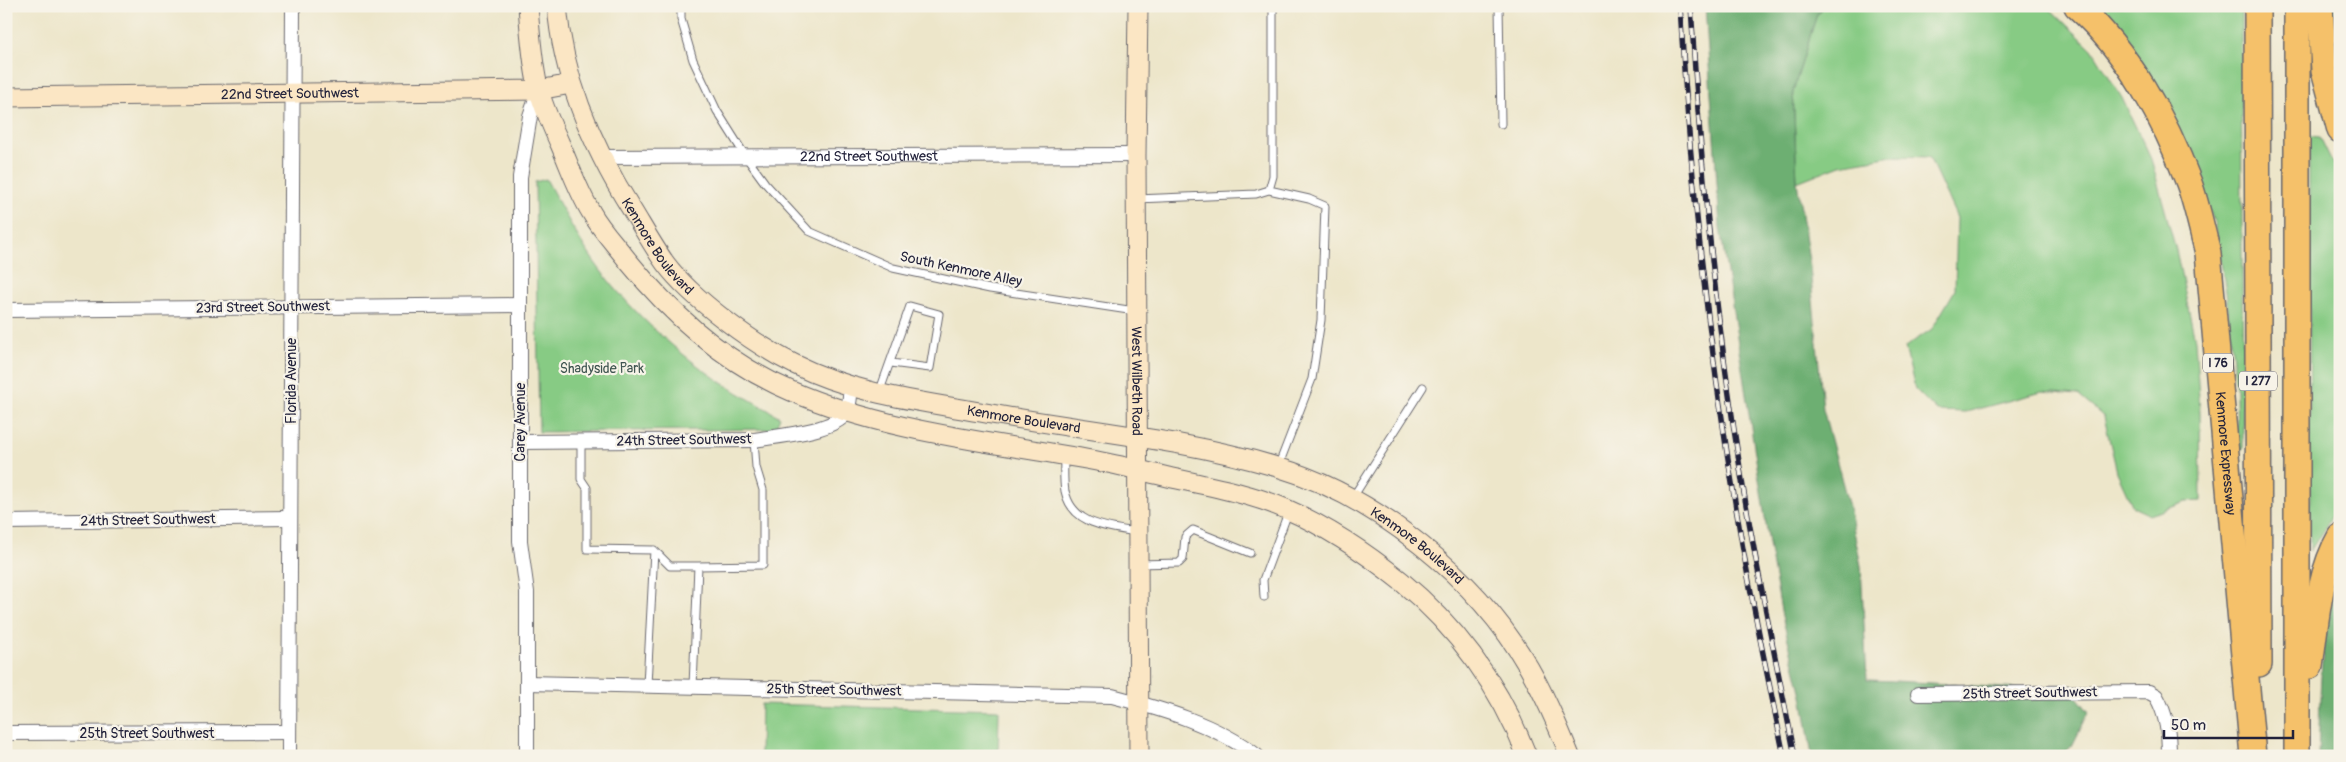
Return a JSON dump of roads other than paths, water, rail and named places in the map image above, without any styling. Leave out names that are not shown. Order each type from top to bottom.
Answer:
[{"type":"highway","name":"Kenmore Expressway","points":[[2077,6],[2113,45],[2155,108],[2177,152],[2190,185],[2208,253],[2253,756]]},
{"type":"highway","name":"I 277","points":[[2257,6],[2260,756]]},
{"type":"highway","name":"I 277","points":[[2297,6],[2297,756]]},
{"type":"highway","points":[[2320,6],[2324,70],[2340,130]]},
{"type":"highway","points":[[2297,756],[2320,595],[2332,551],[2340,537]]},
{"type":"main road","name":"Kenmore Boulevard","points":[[528,6],[539,90],[550,123],[592,214],[663,301],[695,331],[758,375],[790,391],[884,424],[1138,471],[1264,500],[1289,510],[1337,535],[1361,551],[1408,587],[1438,615],[1486,675],[1505,706],[1527,756]]},
{"type":"main road","name":"Kenmore Boulevard","points":[[557,6],[560,38],[572,84],[600,156],[611,178],[667,266],[725,320],[792,363],[851,386],[879,394],[1006,417],[1138,437],[1278,467],[1351,499],[1383,516],[1398,527],[1471,591],[1500,626],[1529,668],[1570,756]]},
{"type":"main road","name":"West Wilbeth Road","points":[[1138,6],[1136,199],[1139,756]]},
{"type":"main road","name":"22nd Street Southwest","points":[[6,96],[539,90],[572,84]]},
{"type":"street","name":"Florida Avenue","points":[[289,756],[293,6]]},
{"type":"street","name":"Carey Avenue","points":[[527,756],[527,592],[520,541],[520,177],[530,116],[539,90]]},
{"type":"street","name":"22nd Street Southwest","points":[[600,156],[1136,155]]},
{"type":"street","name":"23rd Street Southwest","points":[[6,310],[519,305]]},
{"type":"street","points":[[846,412],[851,386]]},
{"type":"street","name":"24th Street Southwest","points":[[520,442],[754,440],[811,430],[837,421],[846,412]]},
{"type":"street","name":"24th Street Southwest","points":[[6,522],[290,518]]},
{"type":"street","name":"25th Street Southwest","points":[[527,682],[1112,696],[1190,719],[1226,734],[1257,756]]},
{"type":"street","name":"25th Street Southwest","points":[[1918,694],[2142,692],[2156,696],[2160,703],[2169,732],[2168,756]]},
{"type":"street","name":"25th Street Southwest","points":[[6,733],[289,732]]},
{"type":"lane","name":"South Kenmore Alley","points":[[681,6],[681,19],[693,60],[718,111],[746,157],[765,182],[809,231],[893,268],[990,289],[1137,311]]},
{"type":"lane","points":[[1269,190],[1273,176],[1273,6]]},
{"type":"lane","points":[[1499,6],[1501,124]]},
{"type":"lane","points":[[1136,199],[1256,194],[1269,190],[1309,199],[1325,206],[1321,320],[1312,379],[1278,467]]},
{"type":"lane","points":[[879,394],[910,306],[939,314],[930,368],[891,363]]},
{"type":"lane","points":[[1351,499],[1423,387]]},
{"type":"lane","points":[[581,441],[581,479],[586,488],[587,549],[654,550],[670,566],[698,566],[763,565],[763,490],[756,467],[754,440]]},
{"type":"lane","points":[[1064,456],[1065,490],[1070,504],[1079,517],[1100,526],[1139,532]]},
{"type":"lane","points":[[1264,597],[1263,580],[1289,510]]},
{"type":"lane","points":[[1139,564],[1179,562],[1183,558],[1185,537],[1192,530],[1250,553]]},
{"type":"lane","points":[[647,686],[654,550]]},
{"type":"lane","points":[[693,686],[698,566]]},
{"type":"railway","points":[[1680,6],[1695,200],[1718,392],[1743,550],[1784,756]]},
{"type":"railway","points":[[1691,6],[1699,127],[1725,367],[1749,521],[1795,756]]},
{"type":"park label","name":"Shadyside Park","points":[[602,368]]}]
